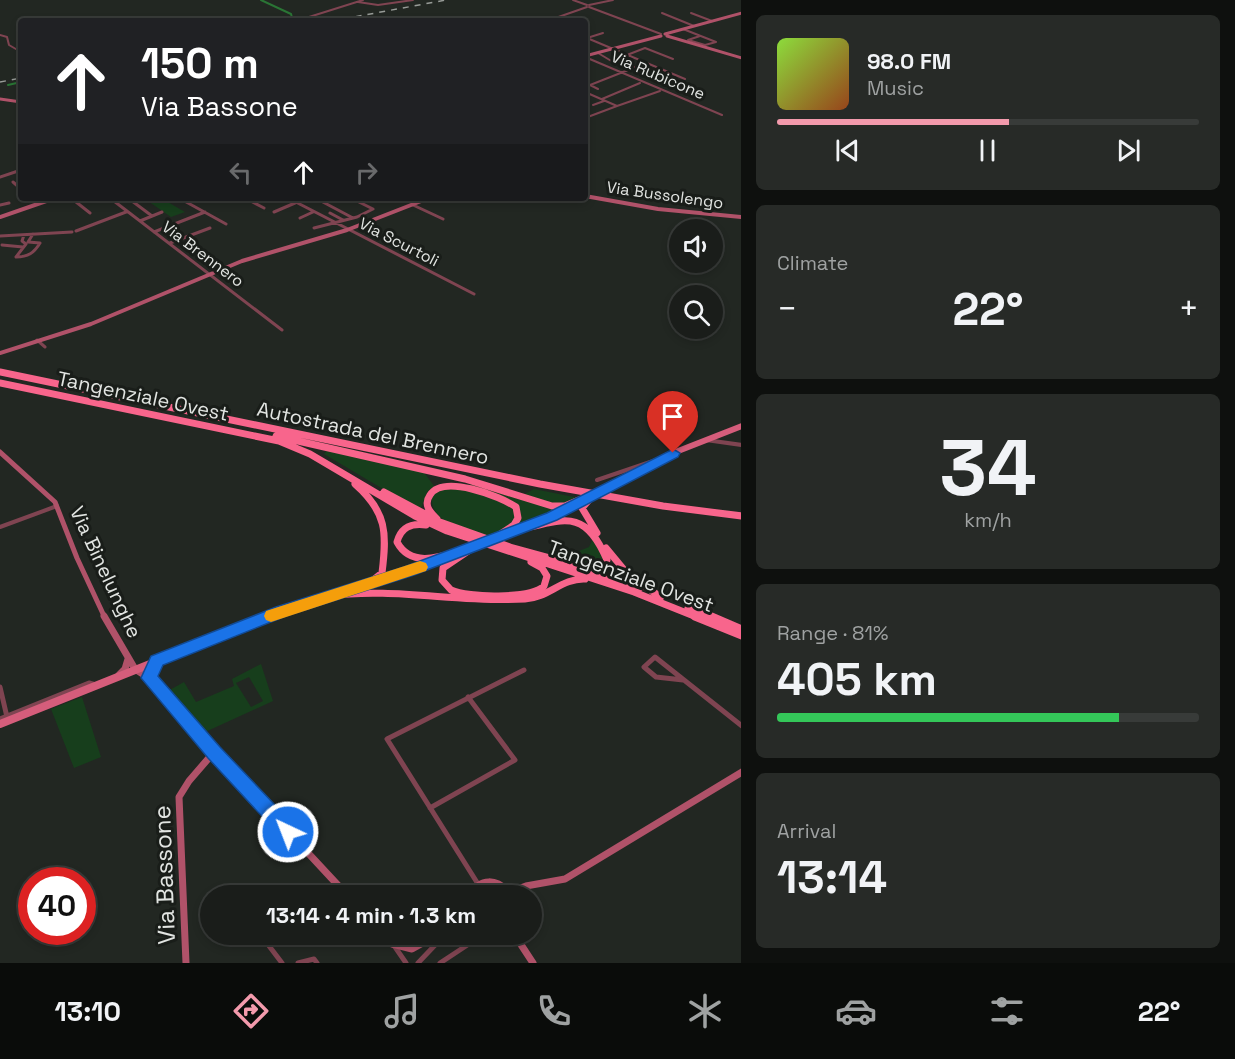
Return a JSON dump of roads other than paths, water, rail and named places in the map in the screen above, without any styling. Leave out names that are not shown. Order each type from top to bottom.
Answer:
[{"type":"highway","name":"Autostrada del Brennero","points":[[0,370],[540,484],[663,506],[741,514]]},
{"type":"highway","name":"Tangenziale Ovest","points":[[0,381],[273,435],[318,454],[420,513],[506,546],[661,597],[741,630]]},
{"type":"highway","name":"Tangenziale Ovest","points":[[0,381],[279,441],[310,454],[415,516],[463,536],[496,538],[741,635]]},
{"type":"highway","points":[[273,435],[465,479],[552,506],[565,506],[598,493]]},
{"type":"highway","points":[[340,471],[370,496],[380,508],[385,522],[382,573],[368,584]]},
{"type":"highway","points":[[477,544],[449,562],[441,572],[444,585],[454,592],[522,594],[538,591],[545,585],[546,573],[496,538],[514,525],[518,518],[516,507],[509,501],[454,486],[439,487],[429,493],[426,504],[436,518],[484,538]]},
{"type":"highway","points":[[588,498],[583,505],[583,510],[613,560],[635,582],[661,597]]},
{"type":"highway","points":[[506,546],[592,569],[602,568],[606,564],[605,555],[593,533],[577,521],[560,519],[518,530]]},
{"type":"highway","points":[[463,536],[416,524],[401,530],[397,542],[405,554],[417,558],[434,558],[463,552]]},
{"type":"highway","points":[[328,596],[362,591],[456,599],[535,599],[547,596],[564,581],[576,578],[634,592]]},
{"type":"main road","points":[[598,493],[665,457],[741,426]]},
{"type":"main road","points":[[477,544],[552,516],[588,498]]},
{"type":"main road","points":[[0,724],[5,719],[80,689],[97,685],[281,612],[463,552]]},
{"type":"street","points":[[310,18],[363,0]]},
{"type":"street","points":[[354,3],[392,4],[413,0]]},
{"type":"street","points":[[573,0],[664,35],[741,58]]},
{"type":"street","points":[[555,18],[613,0]]},
{"type":"street","points":[[662,13],[694,26]]},
{"type":"street","points":[[691,13],[712,21]]},
{"type":"street","points":[[588,55],[741,14]]},
{"type":"street","points":[[682,29],[716,42],[705,45],[688,40],[700,36]]},
{"type":"street","points":[[588,37],[603,33]]},
{"type":"street","points":[[0,34],[7,37],[9,45],[18,50]]},
{"type":"street","points":[[588,39],[685,80]]},
{"type":"street","points":[[626,55],[645,48],[673,59]]},
{"type":"street","points":[[598,53],[613,62]]},
{"type":"street","name":"Via Rubicone","points":[[588,57],[722,115]]},
{"type":"street","points":[[588,86],[646,63]]},
{"type":"street","points":[[665,71],[673,68]]},
{"type":"street","points":[[593,105],[640,83]]},
{"type":"street","points":[[588,86],[598,89]]},
{"type":"street","points":[[588,117],[660,91]]},
{"type":"street","points":[[588,93],[617,106]]},
{"type":"street","points":[[0,99],[18,101]]},
{"type":"street","points":[[0,177],[18,172]]},
{"type":"street","points":[[13,182],[18,186]]},
{"type":"street","name":"Via Bussolengo","points":[[588,196],[741,218]]},
{"type":"street","points":[[1,216],[46,201]]},
{"type":"street","points":[[75,201],[90,213]]},
{"type":"street","name":"Via Brennero","points":[[114,201],[282,330]]},
{"type":"street","points":[[132,201],[152,216]]},
{"type":"street","points":[[185,201],[226,224]]},
{"type":"street","points":[[252,201],[264,208]]},
{"type":"street","points":[[321,201],[353,218]]},
{"type":"street","points":[[314,228],[353,218],[373,209],[357,201]]},
{"type":"street","points":[[0,353],[91,324],[266,253],[347,230],[422,201]]},
{"type":"street","points":[[0,206],[9,202]]},
{"type":"street","points":[[274,212],[296,202]]},
{"type":"street","name":"Via Scurtoli","points":[[296,202],[474,294]]},
{"type":"street","points":[[0,236],[77,233],[136,204]]},
{"type":"street","points":[[413,205],[443,219]]},
{"type":"street","points":[[139,221],[162,212]]},
{"type":"street","points":[[154,232],[205,212]]},
{"type":"street","points":[[300,218],[314,212]]},
{"type":"street","points":[[330,213],[344,220]]},
{"type":"street","points":[[173,217],[180,222]]},
{"type":"street","points":[[170,243],[210,228]]},
{"type":"street","points":[[33,234],[16,257],[25,258],[34,253],[40,253]]},
{"type":"street","points":[[24,235],[22,242],[26,244]]},
{"type":"street","points":[[2,245],[40,243],[34,253]]},
{"type":"street","points":[[38,340],[45,347]]},
{"type":"street","points":[[706,440],[741,445]]},
{"type":"street","name":"Via Binelunghe","points":[[0,452],[57,506],[90,588],[135,669]]},
{"type":"street","points":[[597,480],[665,457]]},
{"type":"street","points":[[0,527],[57,506]]},
{"type":"street","points":[[683,680],[656,677],[644,667],[655,657],[741,726]]},
{"type":"street","name":"Via Binelunghe","points":[[116,677],[125,669],[128,659]]},
{"type":"street","points":[[149,678],[157,661]]},
{"type":"street","points":[[135,669],[149,678],[214,752],[338,885]]},
{"type":"street","points":[[500,885],[495,881],[478,884],[387,744],[387,739],[524,670]]},
{"type":"street","points":[[0,687],[5,719]]},
{"type":"street","points":[[430,807],[515,760],[468,697]]},
{"type":"street","name":"Via Bassone","points":[[186,963],[179,797],[189,781],[214,752]]},
{"type":"street","points":[[532,885],[565,879],[741,772]]},
{"type":"street","points":[[268,945],[282,963]]},
{"type":"street","points":[[393,945],[406,963]]},
{"type":"street","points":[[396,945],[412,949],[419,945]]},
{"type":"street","points":[[418,963],[422,956],[435,945]]},
{"type":"street","points":[[440,963],[467,945]]},
{"type":"street","points":[[521,945],[533,963]]},
{"type":"street","points":[[298,963],[314,959],[317,963]]},
{"type":"waterway","points":[[261,0],[291,14],[292,18]]},
{"type":"waterway","points":[[8,85],[18,83]]},
{"type":"railway","points":[[348,18],[446,0]]},
{"type":"railway","points":[[0,82],[18,79]]}]
